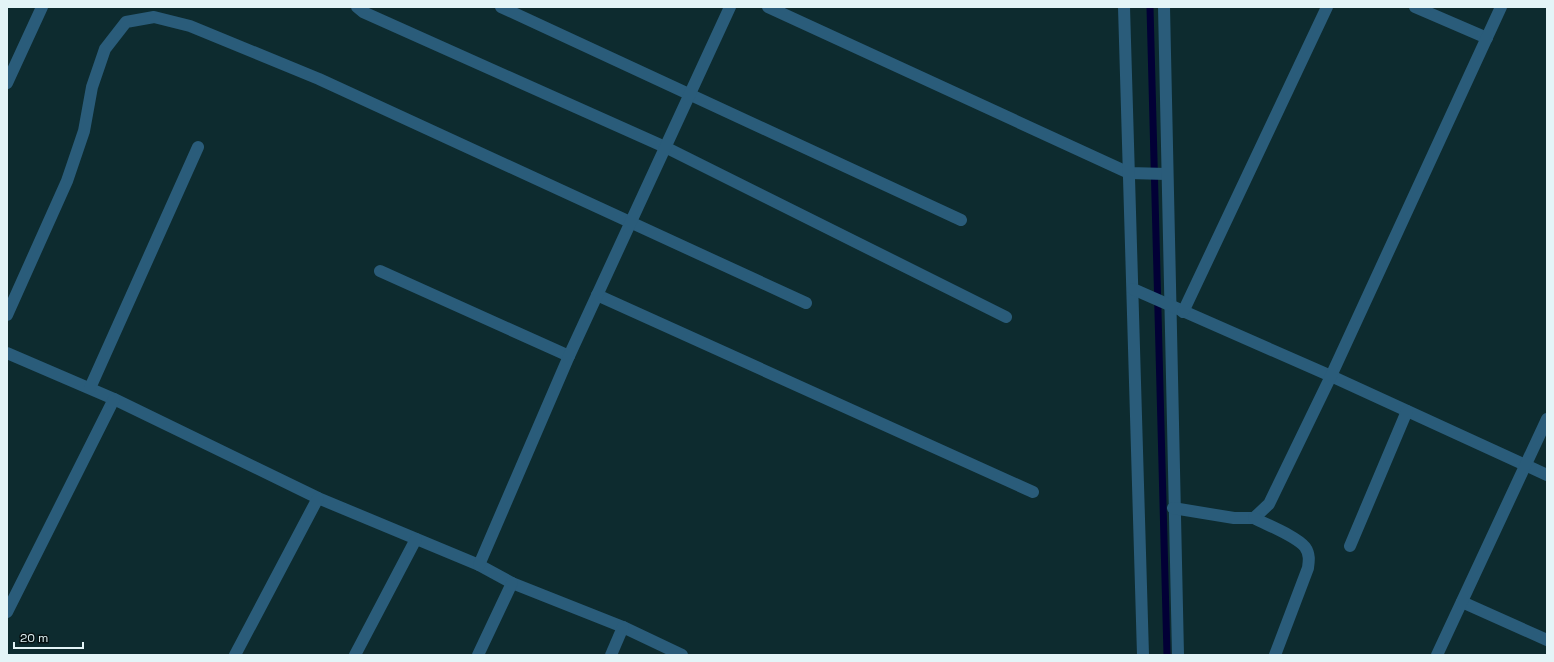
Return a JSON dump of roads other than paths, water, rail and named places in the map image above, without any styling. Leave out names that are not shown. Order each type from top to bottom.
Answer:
[{"type":"street","points":[[7,83],[42,7]]},
{"type":"street","points":[[357,7],[363,12],[665,147],[1006,317]]},
{"type":"street","points":[[501,7],[690,93],[961,220]]},
{"type":"street","points":[[479,565],[569,356],[730,7]]},
{"type":"street","points":[[768,7],[1129,173],[1157,174]]},
{"type":"street","points":[[1124,7],[1143,655]]},
{"type":"street","points":[[1164,7],[1157,174],[1165,304],[1178,655]]},
{"type":"street","points":[[1183,312],[1327,7]]},
{"type":"street","points":[[1415,7],[1487,38]]},
{"type":"street","points":[[1254,518],[1269,504],[1331,376],[1501,7]]},
{"type":"street","points":[[7,315],[67,181],[84,131],[92,87],[105,49],[126,22],[154,17],[190,26],[319,79],[806,303]]},
{"type":"street","points":[[90,388],[198,147]]},
{"type":"street","points":[[380,271],[569,356]]},
{"type":"street","points":[[1133,289],[1331,376],[1547,475]]},
{"type":"street","points":[[597,295],[1033,492]]},
{"type":"street","points":[[7,353],[114,399],[318,498],[479,565],[512,584],[623,628],[682,655]]},
{"type":"street","points":[[7,612],[114,399]]},
{"type":"street","points":[[1350,546],[1406,411]]},
{"type":"street","points":[[1437,655],[1547,419]]},
{"type":"street","points":[[235,655],[318,498]]},
{"type":"street","points":[[1173,508],[1234,518],[1254,518],[1298,541],[1306,548],[1310,557],[1308,568],[1275,655]]},
{"type":"street","points":[[356,655],[416,539]]},
{"type":"street","points":[[478,655],[512,584]]},
{"type":"street","points":[[1462,602],[1547,640]]},
{"type":"street","points":[[611,655],[623,628]]},
{"type":"waterway","points":[[1150,7],[1167,655]]}]
